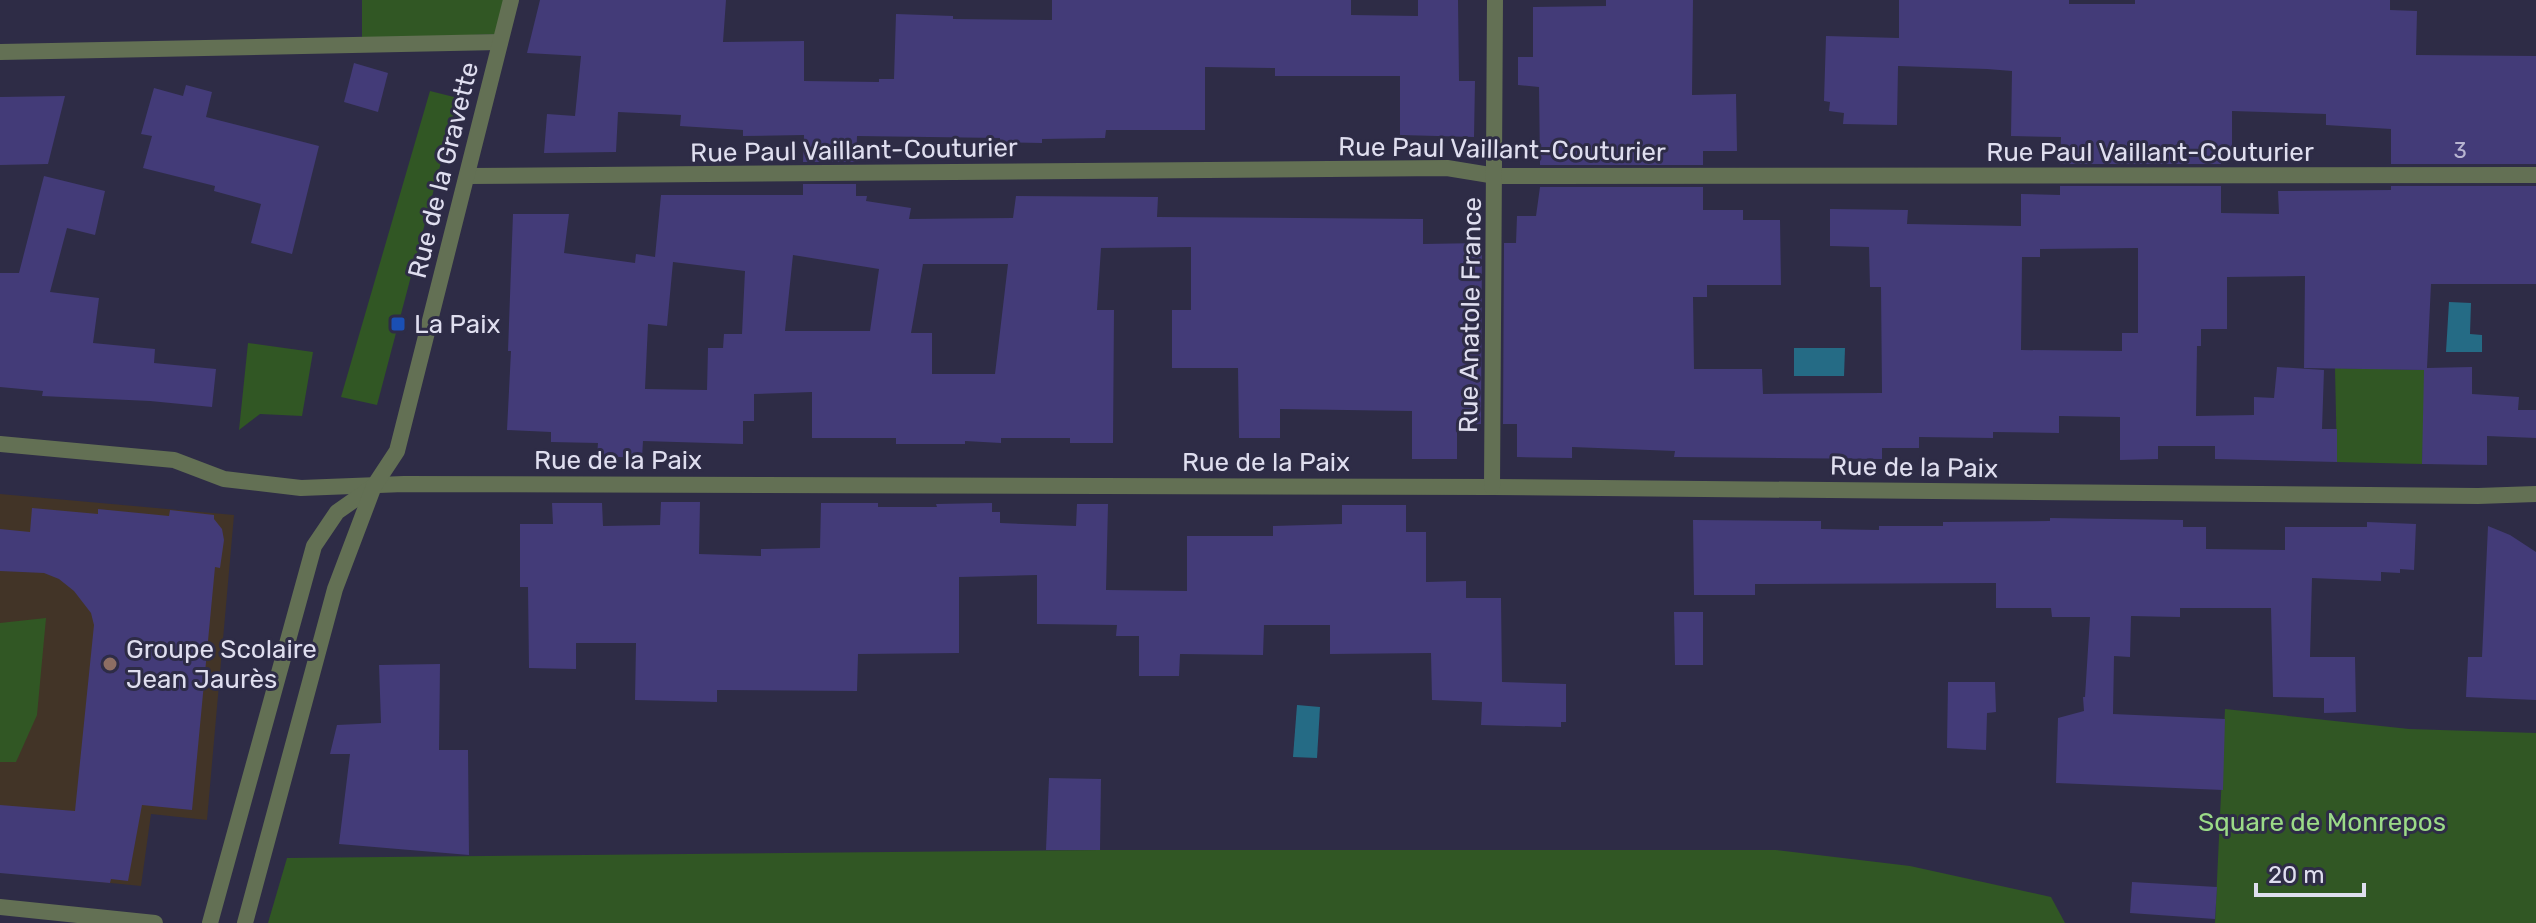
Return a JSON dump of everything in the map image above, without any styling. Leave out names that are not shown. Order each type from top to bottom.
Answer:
[{"type":"street","name":"Rue de la Gravette","points":[[374,486],[397,451],[511,0]]},
{"type":"street","name":"Rue Anatole France","points":[[1492,487],[1495,0]]},
{"type":"street","points":[[0,52],[500,42]]},
{"type":"street","name":"Rue Paul Vaillant-Couturier","points":[[468,176],[1447,168],[1496,176],[2536,175]]},
{"type":"street","name":"Rue de la Paix","points":[[0,444],[174,460],[224,479],[301,488],[404,484],[2536,494]]},
{"type":"street","points":[[210,923],[314,546],[337,512],[374,486]]},
{"type":"street","points":[[245,923],[335,589],[374,486]]},
{"type":"street","points":[[0,907],[155,923]]},
{"type":"shaded area","name":"Groupe Scolaire Jean Jaurès","points":[[0,494],[234,515],[207,820],[151,814],[141,886],[0,872]]},
{"type":"green space","points":[[362,0],[508,0],[499,34],[362,39]]},
{"type":"green space","points":[[430,91],[458,98],[377,405],[341,397]]},
{"type":"green space","points":[[248,343],[313,352],[302,416],[260,414],[239,430]]},
{"type":"green space","points":[[2335,368],[2427,370],[2422,464],[2337,462]]},
{"type":"green space","points":[[46,618],[37,715],[16,762],[0,762],[0,623]]},
{"type":"green space","name":"Square de Monrepos","points":[[2225,709],[2409,729],[2536,733],[2536,923],[2215,923]]},
{"type":"green space","points":[[1100,850],[1776,850],[1910,866],[2051,897],[2065,923],[268,923],[287,858]]},
{"type":"water","points":[[2449,302],[2471,303],[2470,334],[2482,335],[2482,352],[2446,352]]},
{"type":"water","points":[[1794,348],[1845,348],[1844,376],[1794,376]]},
{"type":"water","points":[[1297,705],[1320,707],[1317,758],[1293,757]]},
{"type":"building","points":[[540,0],[726,0],[723,42],[804,41],[804,81],[879,82],[879,79],[894,79],[896,14],[953,16],[953,19],[1052,20],[1052,0],[1351,0],[1351,15],[1418,16],[1418,0],[1458,0],[1459,81],[1475,81],[1474,137],[1400,135],[1400,76],[1275,76],[1275,68],[1205,67],[1205,130],[1106,130],[1105,138],[1042,139],[1042,143],[1000,142],[1000,138],[857,136],[856,162],[803,162],[804,135],[743,136],[743,130],[680,126],[681,115],[618,112],[616,152],[544,153],[547,114],[575,116],[581,56],[527,53]]},
{"type":"building","points":[[1606,0],[1693,0],[1692,95],[1736,94],[1737,151],[1703,151],[1703,165],[1540,165],[1539,87],[1518,85],[1518,57],[1533,57],[1533,7],[1606,6]]},
{"type":"building","points":[[1899,0],[2069,0],[2069,4],[2135,4],[2135,0],[2390,0],[2390,10],[2417,11],[2416,55],[2536,56],[2536,164],[2391,164],[2391,129],[2326,125],[2326,114],[2232,111],[2232,151],[2222,151],[2221,164],[2060,164],[2061,137],[2011,136],[2012,71],[1987,69],[1898,66],[1897,125],[1843,124],[1844,113],[1829,111],[1830,102],[1824,101],[1826,36],[1899,38]]},
{"type":"building","points":[[354,63],[388,73],[378,112],[344,102]]},
{"type":"building","points":[[186,85],[212,92],[206,117],[319,146],[292,254],[251,243],[261,204],[214,191],[215,186],[143,168],[152,136],[141,134],[154,88],[183,96]]},
{"type":"building","points":[[65,96],[48,164],[0,165],[0,97]]},
{"type":"building","points":[[44,176],[105,191],[95,235],[67,228],[50,292],[99,298],[93,343],[155,349],[154,363],[216,369],[212,407],[42,396],[43,391],[0,387],[0,273],[19,273]]},
{"type":"building","points":[[803,184],[856,184],[856,196],[867,196],[866,201],[911,208],[909,219],[1013,218],[1016,196],[1158,197],[1157,217],[1423,219],[1423,244],[1482,243],[1481,424],[1457,425],[1457,459],[1412,459],[1412,411],[1280,409],[1280,438],[1239,438],[1238,368],[1172,368],[1172,310],[1191,310],[1191,247],[1101,248],[1097,310],[1114,310],[1113,443],[1070,443],[1070,438],[1001,438],[1001,443],[896,444],[896,438],[812,438],[812,392],[754,394],[754,421],[743,421],[743,444],[643,441],[642,458],[597,456],[598,443],[551,442],[551,432],[507,430],[513,214],[569,214],[564,253],[635,263],[636,254],[655,257],[661,195],[803,195]],"holes":[[[793,255],[879,269],[870,331],[785,331]],[[673,262],[745,271],[742,334],[724,334],[723,348],[708,348],[707,390],[645,389],[648,324],[667,326]],[[923,264],[1008,264],[995,374],[932,374],[932,333],[911,333]]]},
{"type":"building","points":[[2060,186],[2221,186],[2221,213],[2279,214],[2278,191],[2391,190],[2391,186],[2536,186],[2536,284],[2431,284],[2427,368],[2472,367],[2472,394],[2519,397],[2518,410],[2536,410],[2536,438],[2487,436],[2487,465],[2422,464],[2424,370],[2304,368],[2305,276],[2227,277],[2227,329],[2201,329],[2201,346],[2197,346],[2196,416],[2254,415],[2254,397],[2274,398],[2277,367],[2324,370],[2322,429],[2337,429],[2337,462],[2215,459],[2215,446],[2158,446],[2158,459],[2120,460],[2120,417],[2059,416],[2059,433],[1993,432],[1993,438],[1919,437],[1919,448],[1882,448],[1882,459],[1674,457],[1675,451],[1572,447],[1572,458],[1517,457],[1517,424],[1503,424],[1504,243],[1516,243],[1517,216],[1536,216],[1540,187],[1703,187],[1703,210],[1743,210],[1743,220],[1780,220],[1781,285],[1707,285],[1707,297],[1693,297],[1694,369],[1762,369],[1763,394],[1882,393],[1881,287],[1870,287],[1869,247],[1830,246],[1830,209],[1908,210],[1907,224],[2021,226],[2021,194],[2060,195]],"holes":[[[2138,248],[2138,333],[2122,333],[2122,351],[2021,350],[2022,257],[2040,257],[2040,249]]]},
{"type":"building","points":[[661,502],[700,502],[699,554],[761,556],[761,549],[820,548],[821,503],[937,507],[936,504],[992,503],[992,512],[1000,512],[1000,523],[1076,526],[1077,504],[1108,504],[1106,590],[1187,591],[1187,536],[1273,536],[1273,526],[1342,524],[1342,505],[1406,505],[1406,532],[1426,532],[1426,582],[1466,581],[1466,598],[1501,598],[1502,682],[1566,684],[1566,722],[1561,722],[1561,727],[1481,725],[1482,702],[1432,700],[1431,653],[1330,654],[1330,625],[1264,625],[1263,655],[1180,654],[1179,676],[1139,676],[1139,636],[1116,636],[1117,625],[1037,624],[1037,575],[959,577],[959,653],[858,654],[857,691],[717,690],[717,702],[635,700],[636,643],[576,643],[576,669],[529,668],[528,587],[520,587],[520,524],[553,524],[552,503],[602,503],[603,526],[660,525]]},
{"type":"building","name":"Groupe Scolaire Jean Jaurès","points":[[32,508],[98,514],[98,509],[169,516],[170,510],[214,515],[222,529],[224,540],[220,568],[215,567],[192,810],[142,805],[128,881],[111,879],[110,883],[0,873],[0,805],[75,811],[94,625],[91,613],[74,591],[59,579],[44,573],[0,571],[0,529],[30,532]]},
{"type":"building","points":[[2050,518],[2183,520],[2183,527],[2206,527],[2206,549],[2285,550],[2285,527],[2367,527],[2367,522],[2416,524],[2414,570],[2381,572],[2381,581],[2312,578],[2310,657],[2355,657],[2356,712],[2324,713],[2324,698],[2273,697],[2271,608],[2180,608],[2180,617],[2131,616],[2130,657],[2114,656],[2113,714],[2225,719],[2223,790],[2056,783],[2058,718],[2084,711],[2090,617],[2052,617],[2051,608],[1996,608],[1996,583],[1755,584],[1755,595],[1694,595],[1693,520],[1821,521],[1821,529],[1879,530],[1879,526],[2050,521]]},
{"type":"building","points":[[2488,526],[2510,535],[2536,552],[2536,700],[2466,697],[2468,657],[2482,657]]},
{"type":"building","points":[[1674,612],[1703,612],[1703,665],[1675,665]]},
{"type":"building","points":[[440,664],[439,750],[468,750],[469,855],[339,844],[350,754],[330,754],[337,725],[381,723],[379,665]]},
{"type":"building","points":[[1948,682],[1995,682],[1996,712],[1987,713],[1986,750],[1947,748]]},
{"type":"building","points":[[1049,778],[1101,779],[1100,850],[1046,850]]},
{"type":"building","points":[[2132,882],[2217,887],[2215,919],[2130,913]]},
{"type":"place","name":"La Paix","points":[[398,324]]},
{"type":"place","name":"Groupe Scolaire Jean Jaurès","points":[[110,664]]}]
